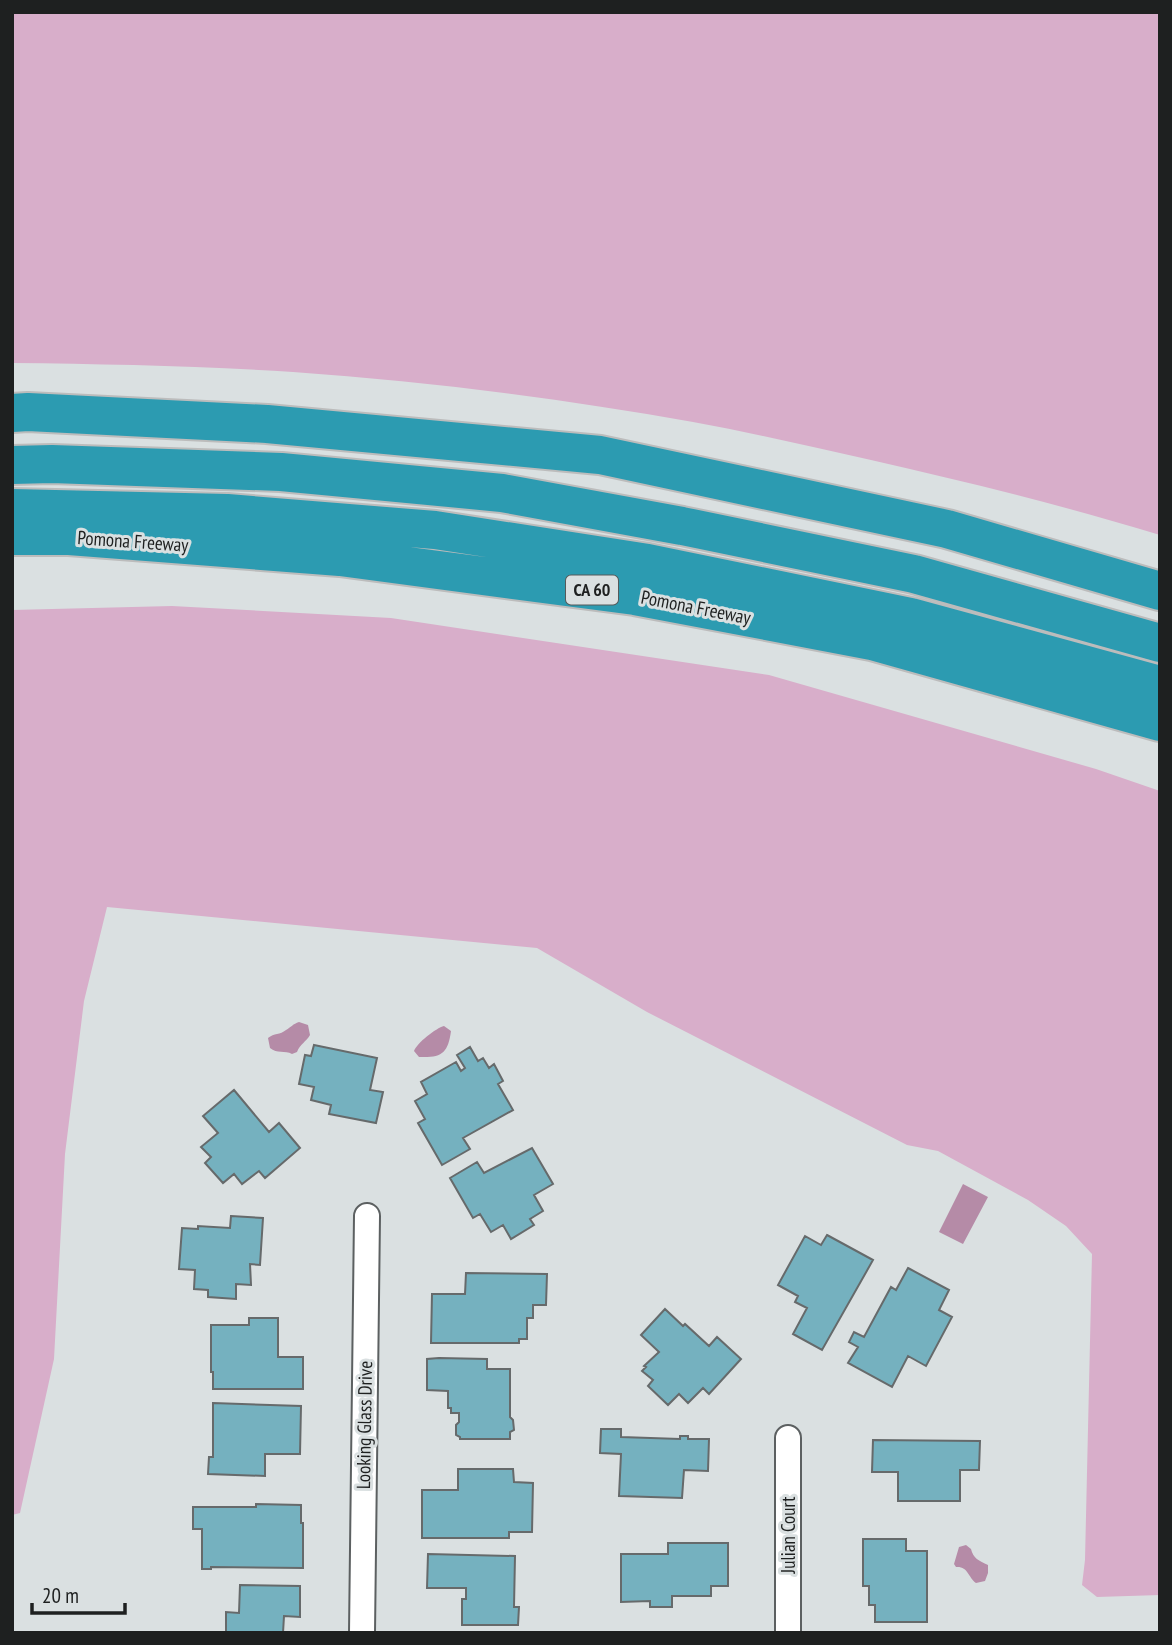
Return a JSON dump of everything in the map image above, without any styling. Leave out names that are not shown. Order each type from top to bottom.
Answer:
[{"type":"highway","points":[[12,413],[267,424],[600,455],[947,529],[1160,591]]},
{"type":"highway","points":[[12,465],[281,471],[502,493],[682,526],[914,574],[1160,643]]},
{"type":"highway","points":[[12,508],[227,513],[435,530],[648,563],[911,617],[1160,685]]},
{"type":"highway","name":"Pomona Freeway","points":[[12,537],[69,536],[340,557],[635,596],[873,642],[1160,722]]},
{"type":"street","name":"Looking Glass Drive","points":[[362,1633],[367,1216]]},
{"type":"street","name":"Julian Court","points":[[788,1438],[788,1633]]},
{"type":"shaded area","points":[[12,12],[1160,12],[1160,535],[1016,495],[871,460],[715,426],[594,406],[444,386],[293,372],[12,363]]},
{"type":"shaded area","points":[[172,606],[391,618],[769,675],[1096,769],[1160,791],[1160,1595],[1097,1597],[1082,1585],[1085,1560],[1092,1254],[1066,1226],[1028,1200],[938,1151],[907,1145],[647,1012],[537,948],[107,907],[84,1001],[65,1154],[54,1359],[20,1513],[12,1515],[12,610]]},
{"type":"shaded area","points":[[299,1022],[308,1025],[310,1035],[297,1052],[292,1054],[270,1048],[268,1038]]},
{"type":"shaded area","points":[[444,1026],[451,1031],[446,1049],[438,1055],[419,1057],[414,1051],[416,1048],[427,1036]]},
{"type":"shaded area","points":[[963,1184],[988,1197],[963,1244],[939,1232]]},
{"type":"shaded area","points":[[966,1545],[977,1559],[988,1565],[985,1581],[976,1583],[965,1570],[954,1564],[959,1547]]},
{"type":"building","points":[[314,1045],[377,1058],[370,1090],[383,1092],[376,1123],[329,1114],[331,1105],[311,1100],[314,1087],[299,1084],[305,1055],[311,1056]]},
{"type":"building","points":[[470,1047],[478,1061],[483,1058],[489,1068],[494,1064],[503,1081],[498,1084],[513,1110],[463,1138],[470,1149],[442,1165],[418,1123],[425,1119],[415,1101],[427,1094],[421,1082],[456,1062],[461,1071],[465,1068],[457,1055]]},
{"type":"building","points":[[234,1090],[269,1132],[279,1123],[300,1148],[265,1178],[259,1171],[242,1184],[234,1174],[223,1183],[205,1163],[211,1157],[201,1147],[218,1133],[203,1116]]},
{"type":"building","points":[[532,1148],[553,1184],[534,1195],[543,1211],[530,1219],[534,1225],[511,1239],[503,1225],[491,1232],[480,1214],[473,1218],[450,1178],[477,1162],[484,1173]]},
{"type":"building","points":[[231,1216],[263,1218],[260,1265],[250,1264],[251,1285],[236,1284],[236,1299],[208,1297],[208,1290],[194,1289],[195,1270],[179,1269],[182,1228],[230,1228]]},
{"type":"building","points":[[827,1235],[873,1260],[822,1350],[793,1334],[807,1308],[795,1302],[798,1296],[778,1285],[805,1236],[821,1245]]},
{"type":"building","points":[[908,1268],[949,1290],[939,1310],[952,1317],[926,1366],[908,1356],[892,1387],[848,1363],[858,1347],[849,1342],[854,1332],[864,1337],[891,1287],[896,1290]]},
{"type":"building","points":[[466,1273],[547,1274],[546,1305],[533,1305],[533,1318],[527,1318],[527,1339],[519,1339],[519,1343],[431,1343],[432,1294],[465,1294]]},
{"type":"building","points":[[665,1309],[709,1346],[717,1337],[741,1359],[709,1394],[703,1388],[688,1403],[679,1394],[668,1405],[648,1386],[653,1380],[642,1371],[659,1352],[641,1335]]},
{"type":"building","points":[[249,1318],[278,1318],[278,1357],[303,1357],[303,1389],[213,1389],[211,1325],[249,1325]]},
{"type":"building","points":[[427,1359],[487,1359],[487,1369],[510,1369],[510,1417],[514,1430],[510,1432],[510,1439],[460,1439],[456,1435],[459,1413],[451,1413],[451,1408],[448,1408],[448,1391],[427,1390]]},
{"type":"building","points":[[213,1403],[301,1406],[300,1454],[265,1454],[265,1476],[208,1474],[209,1457],[213,1457]]},
{"type":"building","points":[[601,1429],[621,1429],[621,1437],[680,1439],[680,1436],[688,1436],[688,1439],[709,1439],[708,1471],[684,1470],[682,1498],[619,1496],[621,1454],[600,1453]]},
{"type":"building","points":[[873,1440],[980,1441],[979,1470],[960,1470],[960,1501],[898,1501],[898,1472],[872,1472]]},
{"type":"building","points":[[458,1469],[513,1469],[514,1482],[533,1483],[532,1532],[509,1532],[509,1538],[422,1538],[422,1490],[458,1490]]},
{"type":"building","points":[[256,1504],[301,1505],[303,1568],[202,1569],[202,1529],[193,1529],[193,1507],[256,1507]]},
{"type":"building","points":[[863,1539],[906,1539],[906,1551],[927,1551],[927,1622],[875,1622],[875,1605],[869,1605],[869,1586],[863,1586]]},
{"type":"building","points":[[668,1543],[728,1543],[728,1586],[711,1586],[711,1596],[672,1596],[672,1607],[650,1607],[650,1601],[621,1602],[621,1554],[668,1554]]},
{"type":"building","points":[[428,1554],[515,1556],[514,1607],[519,1607],[518,1625],[462,1625],[462,1599],[466,1599],[466,1588],[427,1588]]},
{"type":"building","points":[[240,1585],[300,1586],[300,1617],[284,1616],[283,1633],[226,1633],[226,1612],[239,1613]]}]
